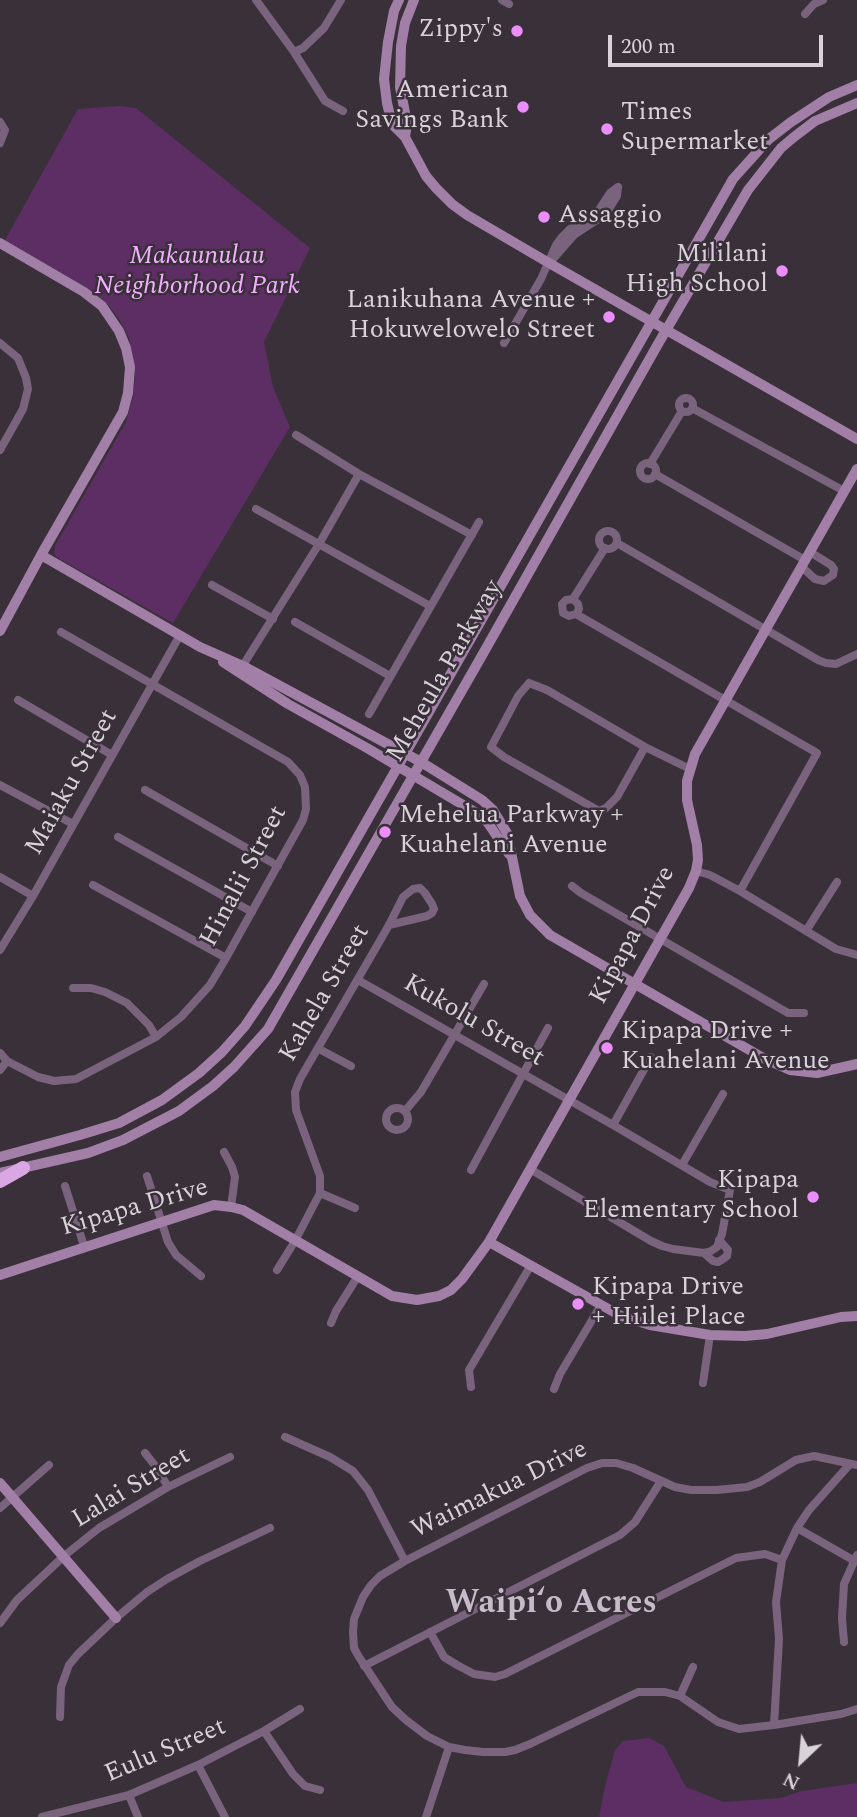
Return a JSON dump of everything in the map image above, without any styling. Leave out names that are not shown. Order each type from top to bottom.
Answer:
[{"type":"highway","points":[[0,1181],[23,1168]]},
{"type":"street","points":[[256,0],[325,101],[343,111]]},
{"type":"street","points":[[294,52],[303,48],[324,29],[341,0]]},
{"type":"street","points":[[399,0],[388,42],[384,79],[392,124],[405,137],[426,176],[452,204],[549,263],[857,439]]},
{"type":"street","points":[[405,137],[407,123],[400,87],[401,46],[405,23],[414,0]]},
{"type":"street","points":[[805,14],[814,4],[823,0]]},
{"type":"street","name":"Meheula Parkway","points":[[0,1157],[119,1123],[162,1100],[222,1052],[257,1009],[733,179],[769,139],[791,122],[829,97],[857,85]]},
{"type":"street","name":"Meheula Parkway","points":[[0,1173],[88,1153],[122,1140],[178,1111],[234,1067],[268,1029],[748,190],[781,148],[816,121],[857,103]]},
{"type":"street","points":[[0,122],[5,130],[0,143]]},
{"type":"street","points":[[504,343],[549,263],[556,245],[570,229],[600,210],[610,193],[618,187],[617,196],[609,209],[574,235],[549,263]]},
{"type":"street","points":[[0,243],[84,292],[102,306],[120,331],[130,367],[123,412],[0,629]]},
{"type":"street","points":[[0,343],[18,358],[26,378],[27,389],[23,409],[2,440],[0,450]]},
{"type":"street","points":[[655,474],[648,479],[641,475],[642,467],[650,464],[682,411],[688,412],[692,408],[844,491]]},
{"type":"street","points":[[296,435],[359,474],[471,535]]},
{"type":"street","points":[[650,464],[655,469],[655,474]]},
{"type":"street","name":"Kipapa Drive","points":[[0,1275],[214,1205],[243,1210],[392,1296],[417,1300],[439,1296],[451,1290],[489,1241],[689,888],[696,871],[697,845],[687,800],[687,780],[695,754],[857,469]]},
{"type":"street","points":[[241,669],[359,474]]},
{"type":"street","points":[[655,474],[806,560]]},
{"type":"street","points":[[256,509],[430,606]]},
{"type":"street","points":[[369,714],[479,522]]},
{"type":"street","points":[[606,532],[614,533],[617,543],[612,548],[605,548],[600,539],[606,532]]},
{"type":"street","points":[[617,543],[818,660],[836,664],[857,654]]},
{"type":"street","points":[[605,548],[573,599],[564,601],[562,610],[565,615],[576,614],[817,753],[740,891]]},
{"type":"street","points":[[41,555],[200,647],[405,753],[474,795],[493,810],[508,833],[520,896],[530,915],[550,935],[765,1059],[790,1070],[817,1073],[857,1064]]},
{"type":"street","points":[[212,585],[273,619]]},
{"type":"street","points":[[573,599],[579,607],[576,614]]},
{"type":"street","points":[[295,622],[390,676]]},
{"type":"street","name":"Hinalii Street","points":[[0,1053],[7,1061],[38,1077],[54,1080],[76,1079],[156,1037],[191,1007],[210,985],[278,866],[306,810],[305,787],[300,775],[288,762],[61,632]]},
{"type":"street","name":"Maiaku Street","points":[[0,950],[180,635]]},
{"type":"street","points":[[241,669],[288,704],[480,815],[511,856]]},
{"type":"street","points":[[645,747],[612,803],[599,811],[491,747],[518,696],[529,683],[547,690],[645,747],[690,769]]},
{"type":"street","points":[[18,700],[112,755]]},
{"type":"street","points":[[0,785],[73,824]]},
{"type":"street","points":[[145,790],[278,866]]},
{"type":"street","points":[[118,837],[252,912]]},
{"type":"street","points":[[696,871],[710,875],[740,891],[836,949],[857,955]]},
{"type":"street","points":[[0,877],[33,896]]},
{"type":"street","points":[[806,931],[837,882]]},
{"type":"street","points":[[93,885],[226,958]]},
{"type":"street","points":[[572,886],[581,894],[788,1013],[804,1013]]},
{"type":"street","name":"Kahela Street","points":[[320,1193],[320,1176],[296,1111],[295,1092],[390,925],[403,897],[413,889],[420,888],[432,904],[432,913],[390,925]]},
{"type":"street","name":"Kukolu Street","points":[[358,980],[710,1182],[730,1190],[719,1240]]},
{"type":"street","points":[[405,1111],[421,1092],[484,984]]},
{"type":"street","points":[[73,988],[91,988],[127,1003],[149,1025],[156,1037]]},
{"type":"street","points":[[471,1170],[548,1028]]},
{"type":"street","points":[[319,1049],[351,1066]]},
{"type":"street","points":[[613,1125],[651,1057]]},
{"type":"street","points":[[0,1070],[7,1061]]},
{"type":"street","points":[[682,1165],[723,1094]]},
{"type":"street","points":[[224,1152],[235,1177],[231,1207]]},
{"type":"street","points":[[530,1169],[651,1241],[673,1250],[704,1253],[716,1247],[719,1240],[727,1250],[727,1255],[718,1262],[704,1253]]},
{"type":"street","points":[[147,1176],[168,1242],[176,1255],[201,1276]]},
{"type":"street","points":[[65,1186],[84,1246]]},
{"type":"street","points":[[277,1270],[320,1193],[355,1208]]},
{"type":"street","points":[[489,1241],[621,1317],[679,1330],[710,1335],[745,1336],[857,1316]]},
{"type":"street","points":[[471,1387],[469,1370],[531,1265]]},
{"type":"street","points":[[331,1323],[358,1276]]},
{"type":"street","points":[[554,1389],[601,1305]]},
{"type":"street","points":[[841,1317],[857,1310]]},
{"type":"street","points":[[704,1383],[710,1335]]},
{"type":"street","points":[[285,1437],[339,1462],[352,1471],[368,1490],[405,1561]]},
{"type":"street","points":[[145,1453],[168,1487]]},
{"type":"street","name":"Waimakua Drive","points":[[449,1747],[418,1729],[392,1707],[354,1647],[354,1619],[371,1585],[380,1576],[587,1468],[602,1463],[616,1463],[633,1468],[675,1487],[691,1490],[747,1486],[760,1482],[796,1460],[814,1456],[854,1465]]},
{"type":"street","name":"Lalai Street","points":[[0,1623],[17,1600],[64,1556],[114,1518],[168,1487],[230,1457]]},
{"type":"street","points":[[0,1508],[49,1465]]},
{"type":"street","points":[[774,1726],[779,1639],[776,1602],[782,1560],[797,1528],[823,1494],[854,1465]]},
{"type":"street","points":[[364,1666],[620,1535],[635,1522],[661,1481]]},
{"type":"street","points":[[0,1483],[116,1618]]},
{"type":"street","points":[[61,1717],[61,1687],[69,1665],[116,1618],[157,1586],[200,1561],[270,1528]]},
{"type":"street","points":[[797,1528],[855,1558],[844,1584],[842,1599],[844,1642]]},
{"type":"street","points":[[430,1632],[444,1657],[474,1674],[495,1677],[736,1558],[765,1554],[782,1560]]},
{"type":"street","points":[[680,1696],[693,1667]]},
{"type":"street","points":[[438,1817],[427,1815],[449,1747],[483,1752],[515,1750],[638,1692],[665,1692],[680,1696],[718,1722],[740,1729],[774,1726],[857,1709]]},
{"type":"street","name":"Eulu Street","points":[[42,1817],[129,1795],[198,1765],[300,1709]]},
{"type":"street","points":[[264,1731],[304,1786],[320,1790]]},
{"type":"street","points":[[198,1765],[225,1817]]},
{"type":"street","points":[[129,1795],[138,1817]]},
{"type":"green space","name":"Makaunulau Neighborhood Park","points":[[119,106],[136,108],[310,248],[264,342],[273,387],[290,427],[173,623],[54,554],[55,546],[126,422],[133,397],[133,355],[129,338],[119,319],[97,294],[5,240],[78,109]]},
{"type":"green space","points":[[649,1738],[664,1746],[686,1787],[724,1802],[781,1798],[802,1791],[857,1783],[857,1817],[599,1817],[615,1750],[623,1741]]},
{"type":"place","name":"Zippy's","points":[[517,31]]},
{"type":"place","name":"American Savings Bank","points":[[523,107]]},
{"type":"place","name":"Times Supermarket","points":[[607,129]]},
{"type":"place","name":"Assaggio","points":[[544,217]]},
{"type":"place","name":"Mililani High School","points":[[782,271]]},
{"type":"place","name":"Lanikuhana Avenue + Hokuwelowelo Street","points":[[609,317]]},
{"type":"place","name":"Mehelua Parkway + Kuahelani Avenue","points":[[385,832]]},
{"type":"place","name":"Kipapa Drive + Kuahelani Avenue","points":[[607,1048]]},
{"type":"place","name":"Kipapa Elementary School","points":[[813,1197]]},
{"type":"place","name":"Kipapa Drive + Hiilei Place","points":[[578,1304]]},
{"type":"district","name":"Waipiʻo Acres","points":[[551,1606]]}]
